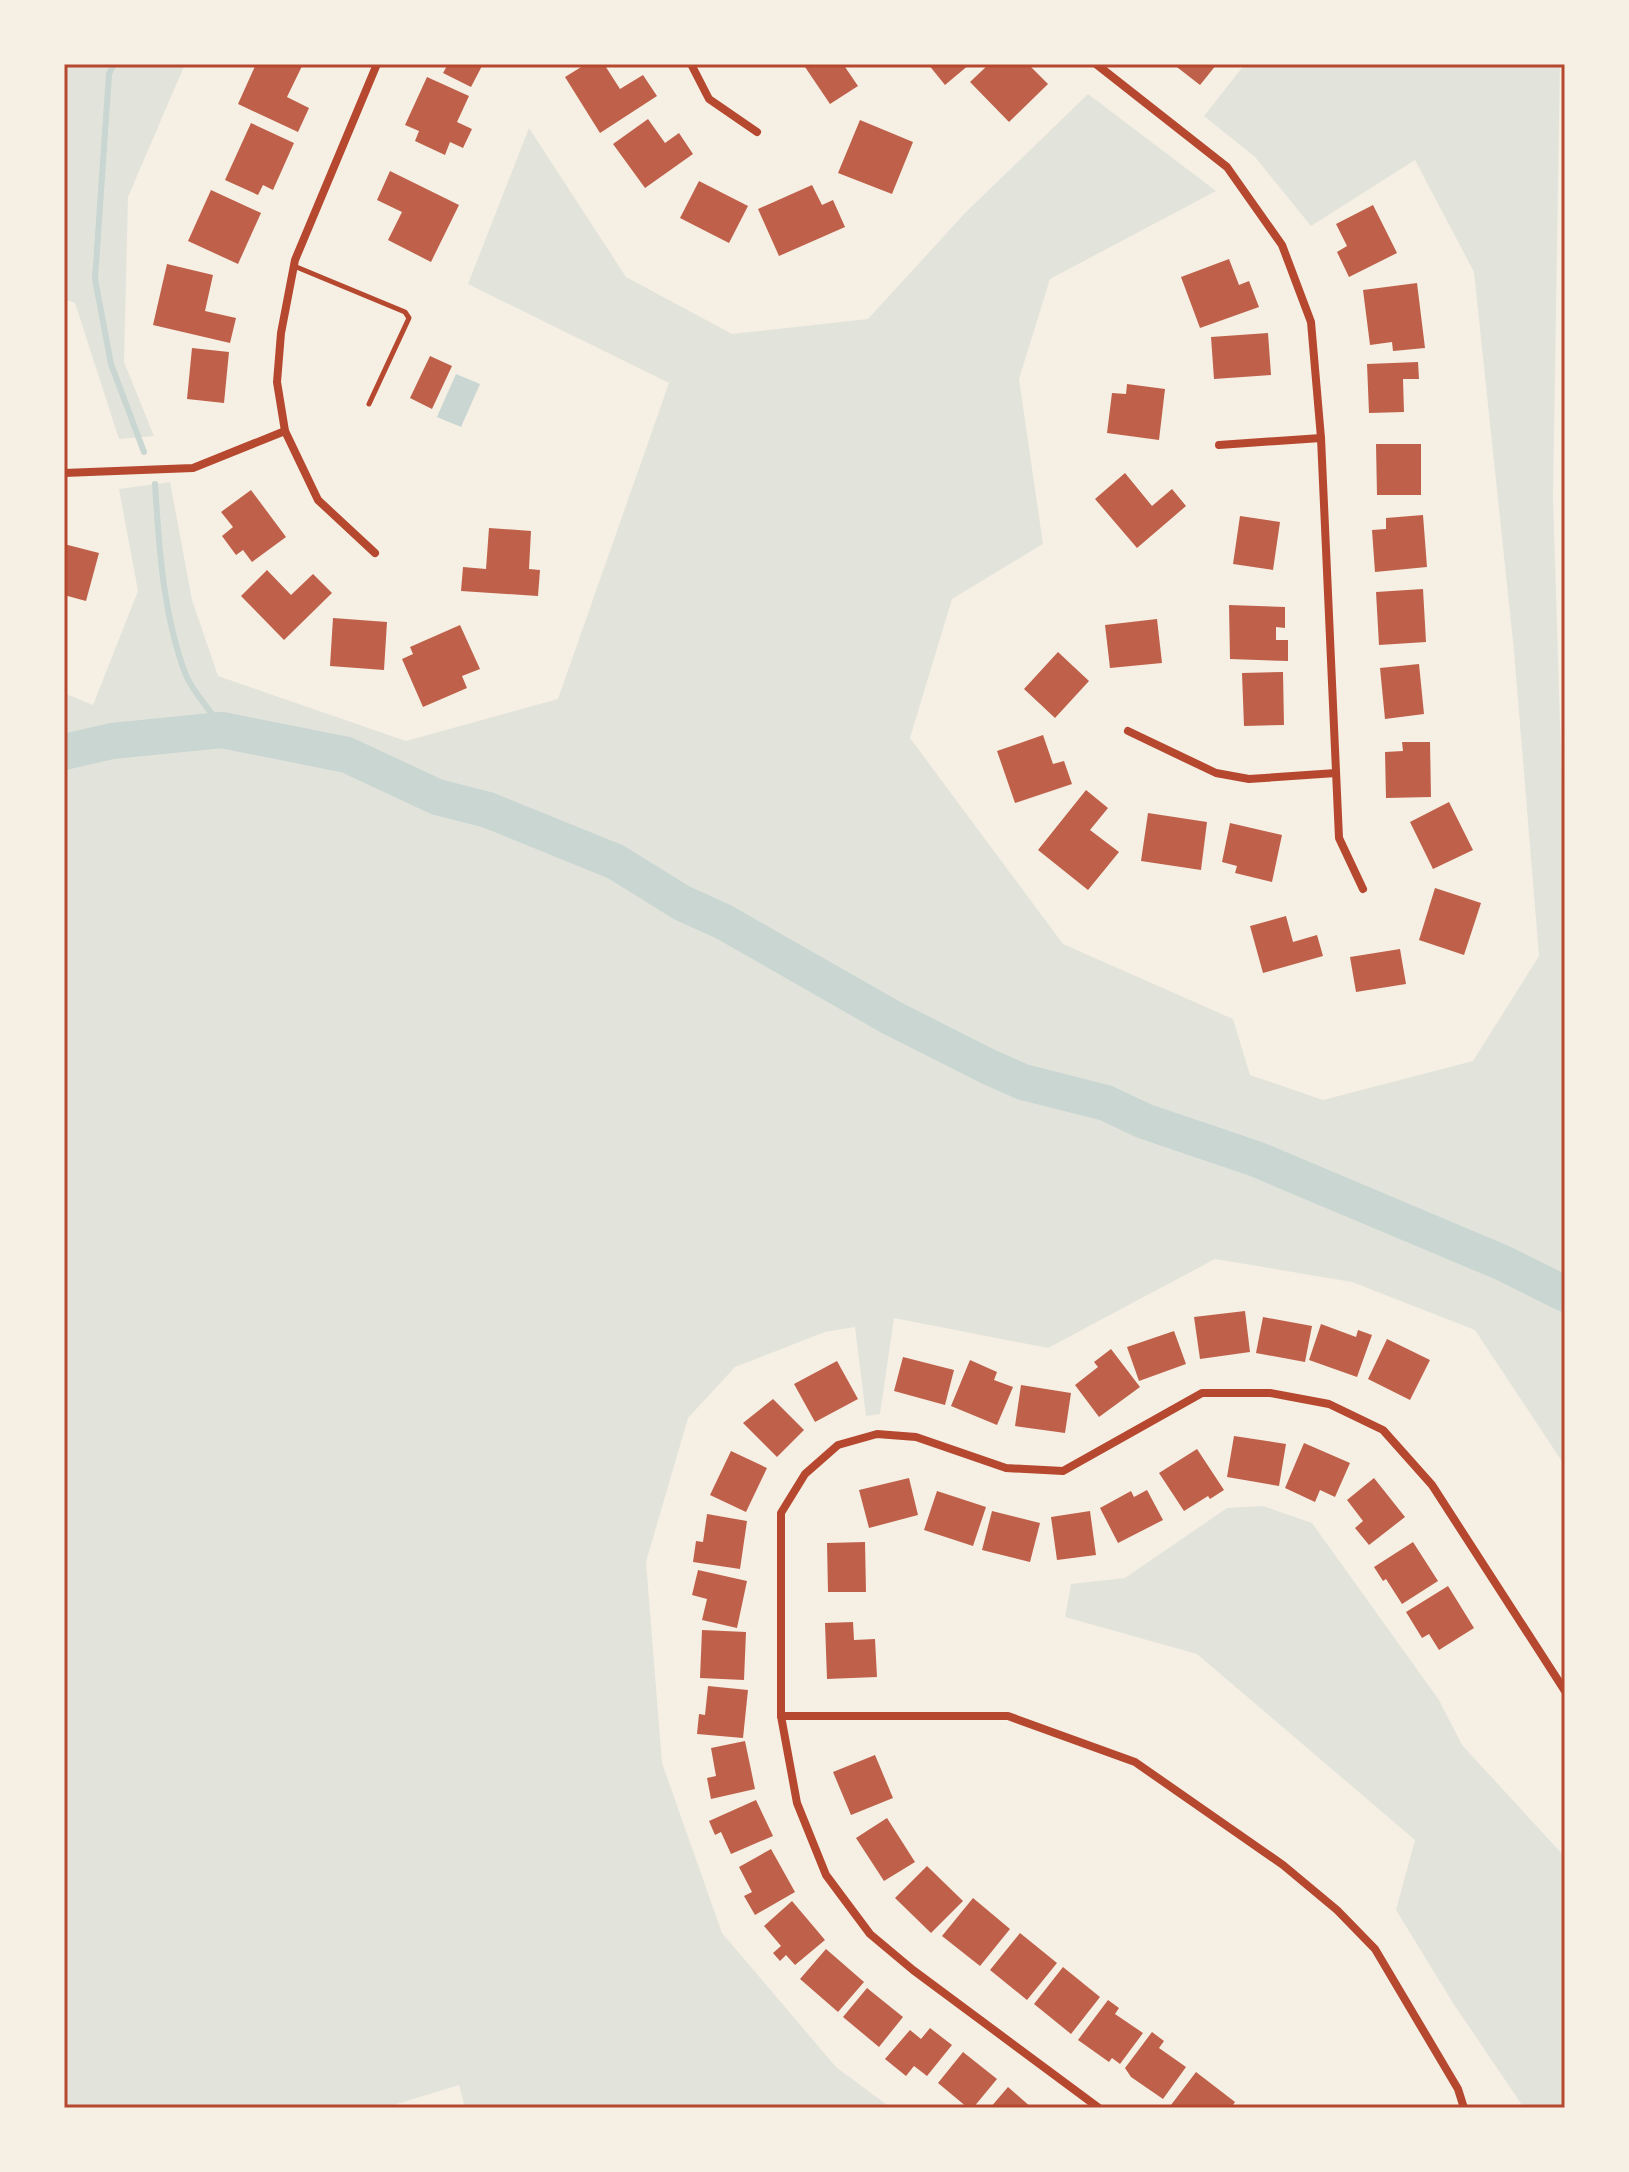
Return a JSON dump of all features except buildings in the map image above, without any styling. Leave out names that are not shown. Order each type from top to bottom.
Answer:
[{"type":"street","points":[[375,553],[318,500],[285,431],[277,382],[281,333],[294,266],[377,64]]},
{"type":"street","points":[[691,64],[709,99],[757,132]]},
{"type":"street","points":[[1096,64],[1227,167],[1282,245],[1311,322],[1321,438],[1339,838],[1363,889]]},
{"type":"street","points":[[64,473],[193,468],[285,431]]},
{"type":"street","points":[[1219,445],[1321,438]]},
{"type":"street","points":[[1128,731],[1216,773],[1249,779],[1336,773]]},
{"type":"street","points":[[1099,2108],[913,1970],[870,1934],[826,1875],[797,1803],[781,1716],[781,1513],[805,1474],[838,1445],[877,1434],[916,1437],[1006,1468],[1063,1471],[1202,1393],[1270,1393],[1329,1404],[1383,1430],[1432,1485],[1565,1691]]},
{"type":"street","points":[[781,1716],[1008,1716],[1135,1762],[1283,1865],[1337,1910],[1375,1949],[1458,2089],[1464,2108]]},
{"type":"lane","points":[[294,266],[405,312],[409,318],[369,404]]},
{"type":"shaded area","points":[[64,64],[185,64],[128,197],[124,362],[154,436],[119,439],[75,303],[64,299]]},
{"type":"shaded area","points":[[1245,64],[1560,64],[1553,497],[1565,882],[1565,1466],[1475,1330],[1352,1282],[1215,1259],[1048,1348],[894,1318],[880,1414],[866,1416],[855,1327],[825,1332],[735,1367],[688,1418],[646,1562],[662,1763],[722,1933],[836,2067],[891,2108],[465,2108],[459,2085],[384,2108],[64,2108],[64,693],[93,705],[138,591],[119,489],[170,482],[192,600],[218,676],[406,741],[558,699],[669,383],[468,284],[529,128],[626,277],[732,334],[868,319],[966,212],[1088,94],[1216,191],[1050,279],[1019,379],[1043,544],[952,599],[910,738],[1063,944],[1233,1019],[1250,1075],[1323,1100],[1473,1061],[1539,956],[1514,651],[1474,272],[1415,160],[1311,226],[1255,157],[1204,116]]},
{"type":"shaded area","points":[[456,374],[480,384],[461,427],[437,417]]},
{"type":"shaded area","points":[[1263,1506],[1312,1523],[1439,1700],[1462,1745],[1565,1857],[1565,2108],[1524,2108],[1453,2003],[1396,1910],[1415,1840],[1197,1654],[1065,1617],[1071,1584],[1125,1578],[1227,1508]]},
{"type":"waterway","points":[[114,64],[109,74],[95,279],[111,364],[144,452]]},
{"type":"waterway","points":[[155,484],[163,580],[178,650],[188,681],[222,730]]},
{"type":"waterway","points":[[64,752],[112,741],[222,730],[347,755],[437,797],[488,810],[616,862],[682,903],[724,922],[892,1018],[989,1067],[1023,1082],[1106,1103],[1144,1121],[1256,1159],[1503,1263],[1565,1294]]}]
